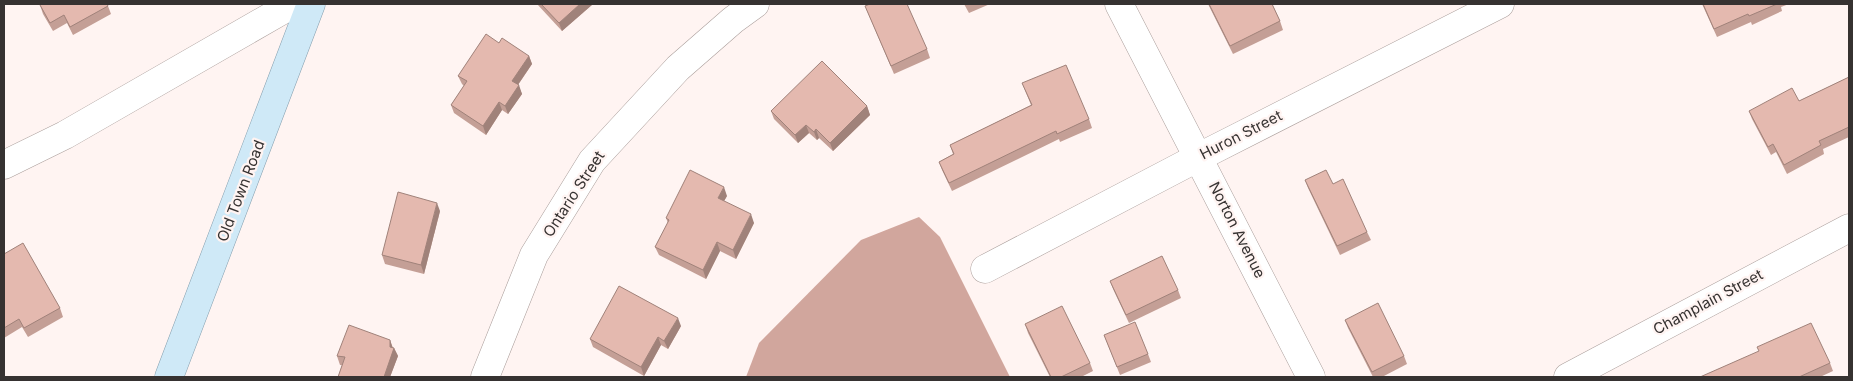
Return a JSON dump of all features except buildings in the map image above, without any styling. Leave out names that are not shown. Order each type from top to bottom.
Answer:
[{"type":"main road","name":"Old Town Road","points":[[169,377],[310,4]]},
{"type":"street","points":[[4,165],[65,135],[293,4]]},
{"type":"street","name":"Ontario Street","points":[[485,377],[534,255],[592,162],[678,68],[733,20],[755,4]]},
{"type":"street","name":"Norton Avenue","points":[[1119,4],[1311,377]]},
{"type":"street","name":"Huron Street","points":[[984,269],[1500,4]]},
{"type":"street","name":"Champlain Street","points":[[1568,377],[1849,228]]},
{"type":"shaded area","points":[[919,217],[940,237],[1010,377],[746,377],[759,343],[861,240]]}]
